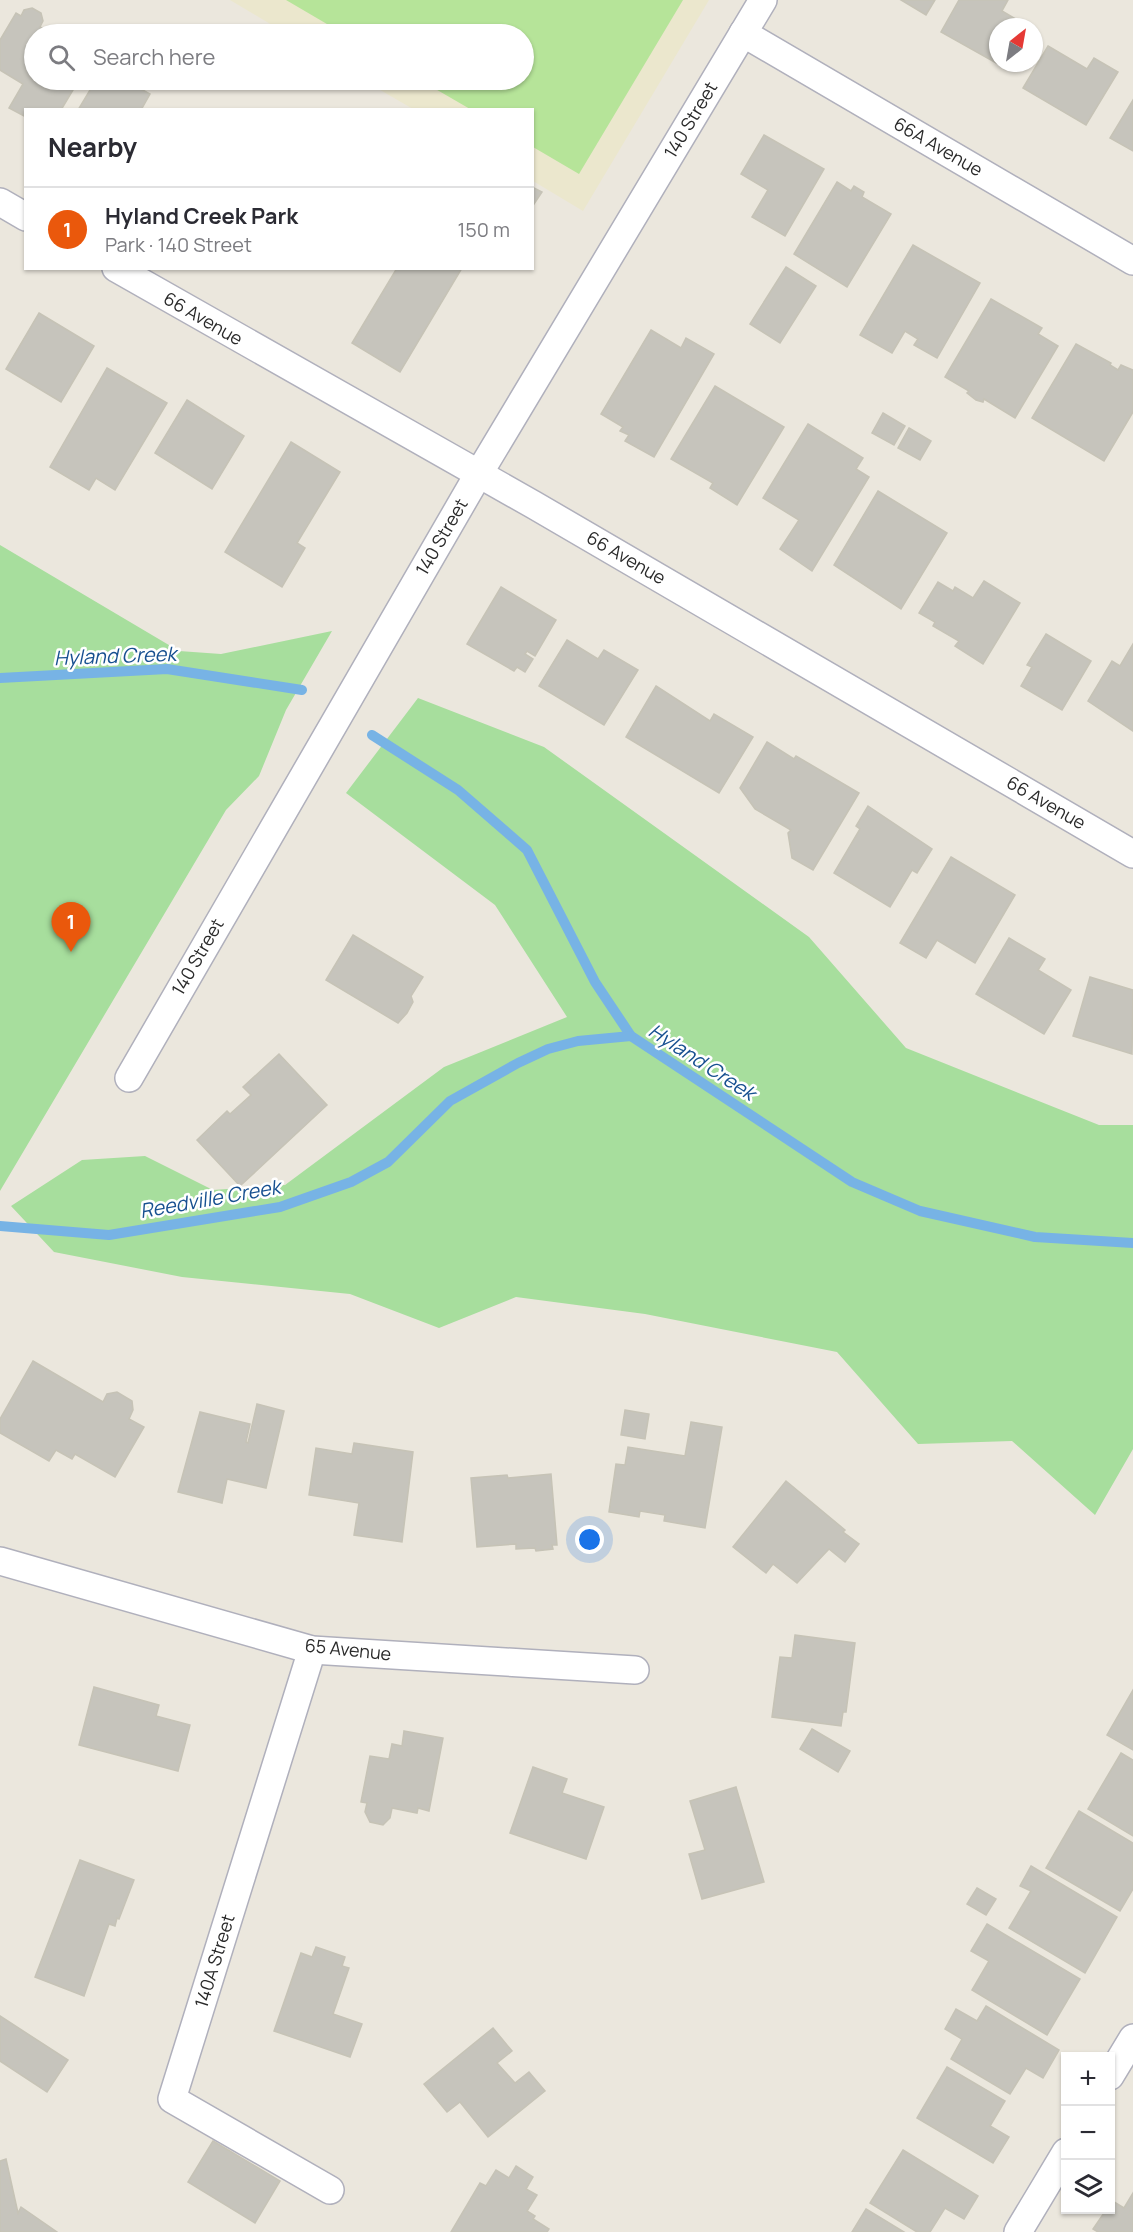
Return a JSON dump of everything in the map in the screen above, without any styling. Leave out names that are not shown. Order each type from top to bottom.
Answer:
[{"type":"street","name":"140 Street","points":[[129,1078],[478,475],[763,0]]},
{"type":"street","name":"66A Avenue","points":[[743,33],[1133,261]]},
{"type":"street","points":[[0,202],[24,216]]},
{"type":"street","name":"66 Avenue","points":[[119,270],[534,505],[1133,854]]},
{"type":"street","name":"65 Avenue","points":[[0,1561],[312,1650],[635,1670]]},
{"type":"street","name":"140A Street","points":[[312,1650],[172,2099],[330,2190]]},
{"type":"street","points":[[1115,2068],[1133,2038]]},
{"type":"street","points":[[1018,2232],[1061,2159]]},
{"type":"shaded area","points":[[230,0],[709,0],[583,211],[534,182],[534,108],[411,108],[380,90],[534,90],[534,24],[270,24]]},
{"type":"green space","points":[[286,0],[683,0],[579,174],[534,148],[534,108],[468,108],[437,90],[534,90],[534,24],[327,24]]},
{"type":"green space","points":[[0,545],[179,651],[221,654],[332,631],[286,710],[259,776],[226,810],[0,1191]]},
{"type":"green space","points":[[418,698],[544,747],[809,937],[906,1048],[1099,1125],[1133,1125],[1133,1449],[1095,1515],[1012,1441],[918,1444],[837,1352],[645,1314],[516,1297],[439,1328],[350,1294],[182,1277],[54,1252],[11,1206],[82,1160],[145,1156],[213,1190],[285,1185],[444,1067],[567,1017],[495,905],[346,793]]},
{"type":"building","points":[[901,0],[935,0],[926,15]]},
{"type":"building","points":[[959,0],[1008,0],[1002,11],[1014,18],[989,18],[989,59],[941,32]]},
{"type":"building","points":[[32,8],[41,13],[43,21],[42,24],[24,24],[24,90],[73,90],[62,108],[24,108],[24,116],[9,108],[23,84],[0,70],[0,40],[16,13],[21,16],[24,10]]},
{"type":"building","points":[[1048,46],[1087,69],[1094,58],[1118,72],[1086,125],[1023,88],[1033,72],[1043,72],[1043,54]]},
{"type":"building","points":[[90,90],[143,90],[150,94],[142,108],[79,108]]},
{"type":"building","points":[[1133,100],[1133,151],[1110,138]]},
{"type":"building","points":[[764,135],[824,169],[785,236],[752,217],[768,190],[741,174]]},
{"type":"building","points":[[837,182],[851,191],[854,186],[864,192],[862,197],[891,214],[847,287],[794,254]]},
{"type":"building","points":[[534,188],[542,192],[534,204]]},
{"type":"building","points":[[913,245],[980,283],[937,358],[914,345],[918,339],[905,331],[892,353],[860,335]]},
{"type":"building","points":[[786,267],[816,286],[780,343],[750,324]]},
{"type":"building","points":[[396,270],[461,270],[400,372],[352,343]]},
{"type":"building","points":[[991,299],[1042,328],[1038,334],[1058,346],[1015,418],[984,399],[983,402],[976,400],[967,393],[969,391],[945,377]]},
{"type":"building","points":[[39,313],[94,346],[61,402],[6,369]]},
{"type":"building","points":[[651,330],[681,348],[686,338],[714,354],[654,457],[625,441],[629,435],[620,431],[623,427],[601,414]]},
{"type":"building","points":[[1076,344],[1111,363],[1110,365],[1118,370],[1121,365],[1133,370],[1133,412],[1104,461],[1032,418]]},
{"type":"building","points":[[107,368],[167,403],[115,490],[96,478],[89,490],[50,467]]},
{"type":"building","points":[[715,386],[784,427],[737,505],[710,488],[713,483],[671,459]]},
{"type":"building","points":[[187,400],[244,436],[212,489],[155,453]]},
{"type":"building","points":[[883,413],[905,426],[894,445],[872,433]]},
{"type":"building","points":[[808,424],[863,458],[856,469],[869,477],[812,571],[780,549],[799,520],[763,498]]},
{"type":"building","points":[[909,428],[931,441],[920,460],[898,448]]},
{"type":"building","points":[[291,442],[340,472],[297,543],[305,548],[282,587],[225,552]]},
{"type":"building","points":[[878,491],[947,533],[901,609],[834,565]]},
{"type":"building","points":[[984,581],[1020,603],[983,664],[955,646],[959,641],[933,626],[935,622],[919,613],[938,582],[953,591],[955,587],[973,598]]},
{"type":"building","points":[[501,587],[556,620],[535,656],[527,651],[525,654],[533,659],[525,672],[517,667],[514,671],[467,644]]},
{"type":"building","points":[[1046,634],[1091,661],[1062,710],[1021,686],[1032,667],[1027,665]]},
{"type":"building","points":[[567,640],[598,659],[604,650],[638,670],[604,725],[539,686]]},
{"type":"building","points":[[1133,644],[1133,731],[1088,701],[1112,661],[1120,666]]},
{"type":"building","points":[[656,686],[710,721],[714,714],[753,737],[719,793],[626,737]]},
{"type":"building","points":[[767,742],[794,759],[796,756],[859,793],[813,870],[792,858],[788,833],[791,830],[755,809],[740,788]]},
{"type":"building","points":[[868,806],[932,849],[917,873],[912,870],[890,907],[834,873],[860,829],[856,826]]},
{"type":"building","points":[[951,857],[1015,895],[975,963],[937,940],[926,958],[900,943]]},
{"type":"building","points":[[353,935],[423,977],[411,996],[413,1002],[398,1023],[326,980]]},
{"type":"building","points":[[1009,938],[1045,959],[1038,970],[1071,990],[1044,1034],[976,994]]},
{"type":"building","points":[[1090,977],[1133,990],[1132,1054],[1073,1036]]},
{"type":"building","points":[[279,1054],[327,1105],[240,1186],[197,1140],[227,1111],[230,1114],[251,1095],[243,1087]]},
{"type":"building","points":[[33,1361],[103,1402],[107,1394],[117,1392],[132,1401],[133,1410],[129,1419],[144,1427],[115,1477],[75,1454],[72,1459],[56,1450],[49,1461],[0,1433],[0,1419]]},
{"type":"building","points":[[257,1404],[284,1411],[266,1488],[227,1479],[222,1503],[178,1492],[200,1412],[250,1424],[246,1442],[248,1443]]},
{"type":"building","points":[[625,1410],[649,1414],[645,1439],[621,1435]]},
{"type":"building","points":[[691,1422],[722,1427],[705,1528],[664,1521],[665,1515],[640,1511],[639,1517],[609,1512],[616,1464],[625,1465],[628,1447],[685,1456]]},
{"type":"building","points":[[354,1443],[413,1452],[402,1542],[354,1535],[359,1503],[309,1495],[316,1448],[352,1454]]},
{"type":"building","points":[[551,1474],[557,1545],[552,1545],[553,1549],[536,1551],[535,1548],[516,1549],[516,1544],[477,1547],[471,1478],[507,1475],[508,1478]]},
{"type":"building","points":[[786,1481],[859,1544],[845,1562],[829,1549],[797,1583],[773,1564],[766,1573],[733,1547]]},
{"type":"building","points":[[795,1635],[855,1643],[846,1712],[843,1712],[841,1726],[772,1717],[780,1657],[792,1658]]},
{"type":"building","points":[[94,1687],[159,1705],[156,1716],[190,1725],[178,1771],[79,1745]]},
{"type":"building","points":[[1133,1690],[1133,1750],[1107,1735]]},
{"type":"building","points":[[812,1729],[850,1751],[838,1772],[800,1749]]},
{"type":"building","points":[[404,1731],[443,1738],[429,1811],[418,1808],[417,1813],[392,1808],[390,1818],[383,1825],[370,1822],[365,1812],[367,1803],[361,1802],[370,1756],[389,1759],[392,1744],[402,1746]]},
{"type":"building","points":[[1121,1753],[1133,1760],[1133,1836],[1088,1809]]},
{"type":"building","points":[[533,1767],[567,1779],[562,1793],[604,1807],[586,1859],[510,1833]]},
{"type":"building","points":[[736,1787],[764,1882],[702,1899],[689,1854],[705,1850],[690,1801]]},
{"type":"building","points":[[1079,1811],[1133,1843],[1133,1889],[1120,1911],[1046,1868]]},
{"type":"building","points":[[80,1860],[134,1880],[119,1919],[117,1918],[115,1926],[109,1924],[84,1996],[35,1977]]},
{"type":"building","points":[[1031,1866],[1117,1917],[1085,1973],[1009,1928],[1031,1891],[1020,1886]]},
{"type":"building","points":[[977,1888],[996,1899],[986,1915],[967,1904]]},
{"type":"building","points":[[987,1924],[1080,1979],[1047,2035],[972,1990],[989,1961],[971,1951]]},
{"type":"building","points":[[316,1947],[345,1957],[342,1966],[349,1968],[333,2014],[362,2024],[350,2057],[274,2031],[301,1953],[312,1957]]},
{"type":"building","points":[[986,2006],[1059,2050],[1043,2078],[1026,2068],[1010,2094],[951,2059],[962,2039],[945,2029],[956,2009],[977,2021]]},
{"type":"building","points":[[0,2016],[68,2060],[47,2092],[0,2061]]},
{"type":"building","points":[[493,2028],[512,2051],[497,2063],[515,2083],[529,2072],[545,2091],[488,2137],[460,2102],[447,2112],[424,2084]]},
{"type":"building","points":[[947,2067],[1005,2101],[990,2126],[1009,2137],[993,2163],[917,2118]]},
{"type":"building","points":[[213,2141],[280,2181],[255,2223],[188,2182]]},
{"type":"building","points":[[903,2150],[978,2196],[964,2219],[945,2208],[930,2232],[917,2232],[870,2203]]},
{"type":"building","points":[[6,2159],[18,2213],[21,2207],[57,2232],[0,2232],[0,2161]]},
{"type":"building","points":[[516,2166],[533,2177],[526,2189],[537,2195],[527,2211],[535,2216],[533,2219],[549,2229],[547,2232],[451,2232],[480,2183],[486,2186],[496,2170],[509,2178]]},
{"type":"building","points":[[1133,2193],[1133,2232],[1098,2232],[1093,2229],[1103,2214],[1115,2214],[1115,2202],[1124,2208]]},
{"type":"building","points":[[866,2209],[904,2232],[852,2232]]},
{"type":"waterway","name":"Hyland Creek","points":[[0,678],[167,669],[302,690]]},
{"type":"waterway","name":"Hyland Creek","points":[[372,735],[458,790],[527,850],[595,982],[631,1036],[852,1182],[920,1211],[1035,1237],[1133,1243]]},
{"type":"waterway","name":"Reedville Creek","points":[[0,1226],[109,1235],[280,1207],[351,1182],[388,1162],[450,1101],[518,1063],[548,1049],[578,1041],[631,1036]]},
{"type":"place","name":"Hyland Creek Park","points":[[71,952]]}]
